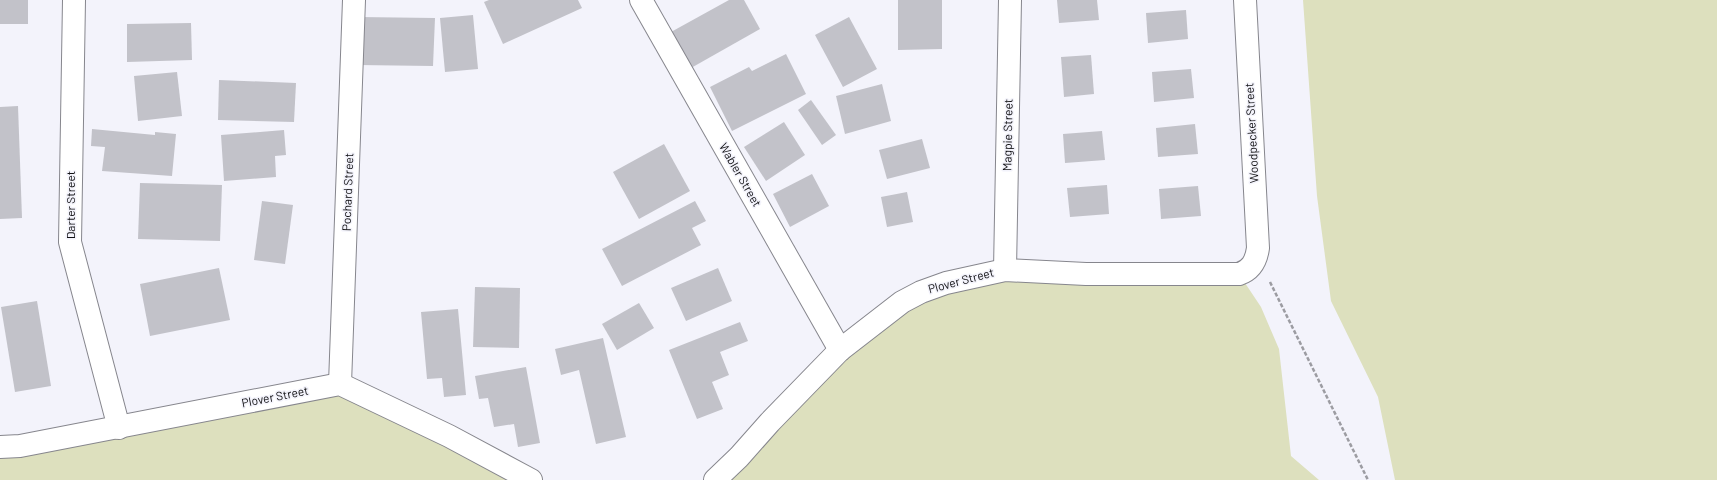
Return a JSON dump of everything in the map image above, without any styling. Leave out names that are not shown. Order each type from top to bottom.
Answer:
[{"type":"street","name":"Darter Street","points":[[74,0],[70,242],[119,428]]},
{"type":"street","name":"Pochard Street","points":[[340,384],[354,0]]},
{"type":"street","name":"Wabler Street","points":[[641,0],[840,350]]},
{"type":"street","name":"Magpie Street","points":[[1005,270],[1010,0]]},
{"type":"street","name":"Woodpecker Street","points":[[1245,0],[1258,248],[1255,261]]},
{"type":"street","name":"Plover Street","points":[[715,480],[739,457],[770,422],[840,350],[902,302],[921,292],[946,283],[1005,270],[1086,274],[1238,274],[1247,271],[1255,261]]},
{"type":"street","name":"Plover Street","points":[[0,446],[20,446],[119,428],[340,384]]},
{"type":"street","points":[[340,384],[449,436],[531,480]]},
{"type":"path","points":[[1255,261],[1368,480]]},
{"type":"green space","points":[[1303,0],[1717,0],[1717,480],[1395,480],[1378,397],[1331,301],[1317,196]]},
{"type":"green space","points":[[1005,270],[1239,274],[1261,307],[1279,349],[1291,456],[1319,480],[715,480],[902,302]]},
{"type":"green space","points":[[340,384],[531,480],[0,480],[0,447]]},
{"type":"building","points":[[0,0],[28,0],[28,24],[0,24]]},
{"type":"building","points":[[489,0],[578,0],[582,8],[503,44],[484,2]]},
{"type":"building","points":[[729,0],[744,0],[760,29],[691,68],[671,32]]},
{"type":"building","points":[[898,0],[942,0],[942,49],[898,50]]},
{"type":"building","points":[[1057,0],[1097,0],[1099,20],[1059,23]]},
{"type":"building","points":[[1186,10],[1188,39],[1148,43],[1146,13]]},
{"type":"building","points":[[473,15],[478,69],[445,72],[440,18]]},
{"type":"building","points":[[359,17],[435,18],[433,66],[358,65]]},
{"type":"building","points":[[849,17],[877,69],[843,87],[815,35]]},
{"type":"building","points":[[191,23],[192,60],[127,62],[127,24]]},
{"type":"building","points":[[786,54],[806,94],[732,131],[710,87],[749,67],[752,71]]},
{"type":"building","points":[[1091,55],[1094,94],[1064,97],[1061,57]]},
{"type":"building","points":[[1191,69],[1194,98],[1154,102],[1152,72]]},
{"type":"building","points":[[177,72],[182,116],[138,121],[134,76]]},
{"type":"building","points":[[219,80],[296,83],[294,122],[218,120]]},
{"type":"building","points":[[882,84],[891,121],[845,134],[836,96]]},
{"type":"building","points":[[811,100],[836,135],[822,145],[798,110]]},
{"type":"building","points":[[18,106],[22,218],[0,219],[0,107]]},
{"type":"building","points":[[784,122],[805,155],[766,181],[744,147]]},
{"type":"building","points":[[1195,124],[1198,154],[1158,157],[1156,128]]},
{"type":"building","points":[[92,129],[155,135],[155,132],[176,134],[172,176],[102,171],[105,147],[91,146]]},
{"type":"building","points":[[284,130],[286,155],[275,156],[276,177],[224,181],[221,135]]},
{"type":"building","points":[[1102,131],[1105,160],[1065,163],[1063,134]]},
{"type":"building","points":[[922,139],[930,168],[887,179],[879,150]]},
{"type":"building","points":[[664,144],[690,191],[639,219],[613,172]]},
{"type":"building","points":[[812,174],[829,206],[790,227],[773,194]]},
{"type":"building","points":[[140,183],[222,185],[220,241],[138,239]]},
{"type":"building","points":[[1107,185],[1109,214],[1070,217],[1067,188]]},
{"type":"building","points":[[1198,186],[1201,216],[1161,219],[1159,189]]},
{"type":"building","points":[[907,192],[913,222],[887,227],[881,197]]},
{"type":"building","points":[[262,201],[293,205],[285,264],[254,260]]},
{"type":"building","points":[[695,201],[706,221],[692,228],[701,245],[622,286],[602,249]]},
{"type":"building","points":[[219,268],[230,320],[150,336],[140,284]]},
{"type":"building","points":[[718,268],[732,301],[686,321],[671,288]]},
{"type":"building","points":[[475,287],[520,288],[519,348],[473,347]]},
{"type":"building","points":[[37,301],[51,386],[15,392],[1,307]]},
{"type":"building","points":[[639,303],[654,328],[617,350],[602,324]]},
{"type":"building","points":[[458,309],[466,395],[444,397],[442,378],[427,379],[421,312]]},
{"type":"building","points":[[740,322],[748,341],[720,352],[729,375],[712,382],[723,409],[697,419],[669,350]]},
{"type":"building","points":[[603,338],[626,437],[596,444],[579,370],[561,375],[555,349]]},
{"type":"building","points":[[526,367],[540,443],[518,447],[514,424],[494,427],[488,398],[479,399],[475,376]]}]
